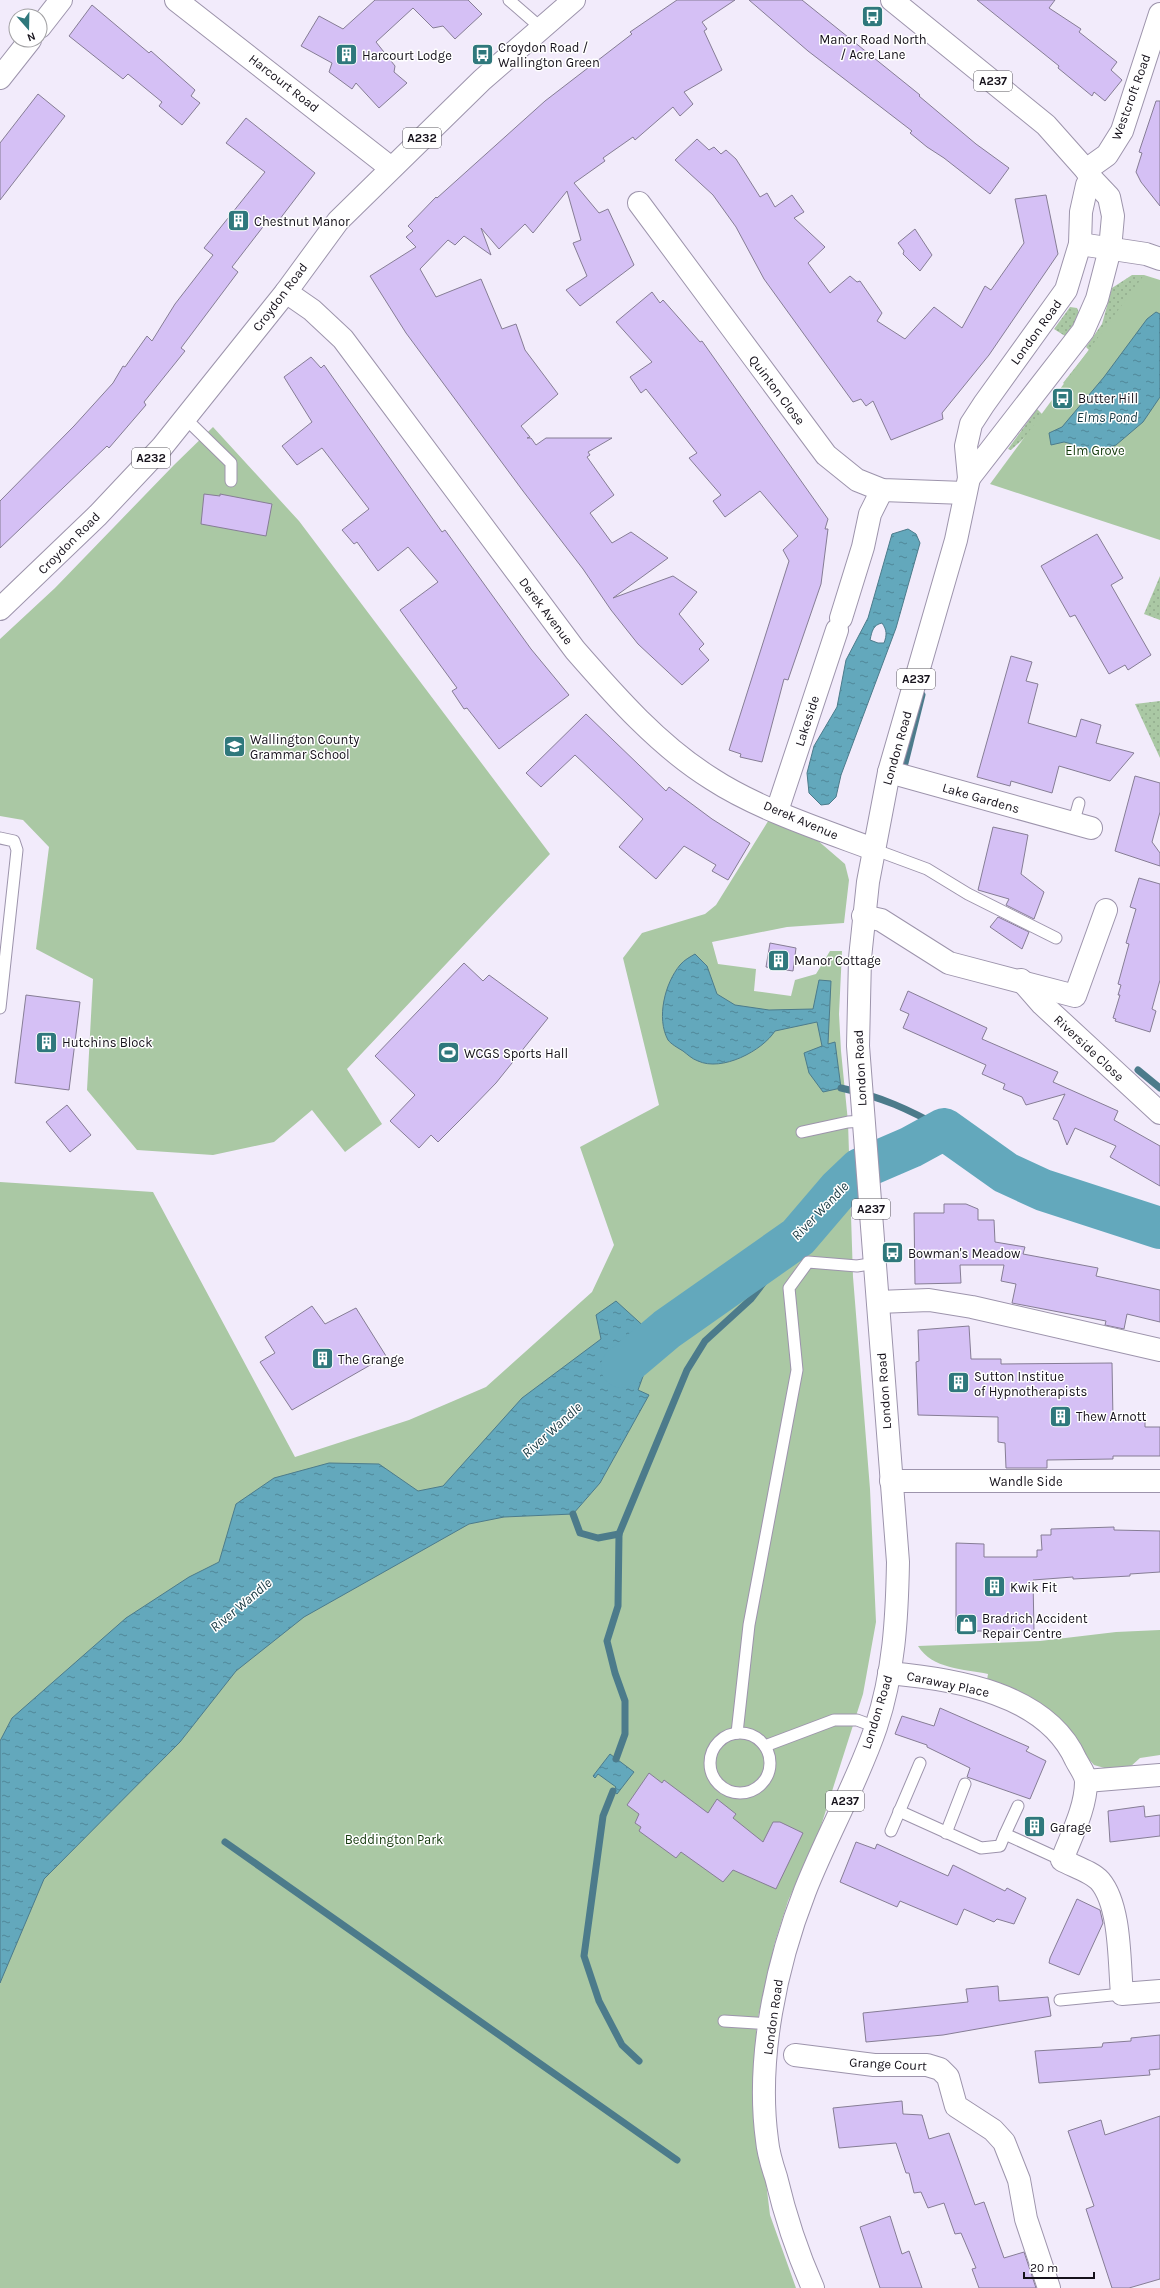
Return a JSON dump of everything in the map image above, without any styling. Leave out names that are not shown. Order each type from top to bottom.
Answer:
[{"type":"main road","points":[[48,17],[61,0]]},
{"type":"main road","name":"Harcourt Road","points":[[176,0],[391,168]]},
{"type":"main road","name":"Croydon Road","points":[[0,609],[98,515],[162,448],[286,292],[338,221],[482,80],[574,0]]},
{"type":"main road","name":"A237","points":[[892,0],[1046,124],[1108,197],[1112,208],[1110,249]]},
{"type":"main road","name":"Westcroft Road","points":[[1089,174],[1107,155],[1122,131],[1160,14]]},
{"type":"main road","points":[[0,78],[24,48]]},
{"type":"main road","name":"London Road","points":[[813,2288],[798,2254],[767,2141],[763,2097],[771,2024],[778,1975],[805,1890],[876,1727],[889,1673],[895,1635],[898,1562],[876,1263],[860,1084],[858,1015],[863,916],[873,849],[889,772],[956,540],[967,485],[966,446],[972,424],[984,404],[1066,290],[1080,244],[1081,212],[1089,174]]},
{"type":"main road","name":"Quinton Close","points":[[639,203],[826,455],[857,480],[882,490],[967,485]]},
{"type":"main road","points":[[1080,244],[1146,254],[1160,259]]},
{"type":"main road","name":"London Road","points":[[967,485],[1083,331],[1097,299],[1110,249]]},
{"type":"main road","name":"Derek Avenue","points":[[286,292],[312,310],[343,339],[576,650],[618,699],[680,756],[712,780],[786,815],[873,849]]},
{"type":"main road","name":"Lakeside","points":[[786,815],[839,624],[863,547],[870,514],[882,490]]},
{"type":"main road","name":"Lake Gardens","points":[[889,772],[1082,826]]},
{"type":"main road","name":"Riverside Close","points":[[863,916],[881,920],[949,963],[1021,980],[1075,996],[1106,910]]},
{"type":"main road","name":"Riverside Close","points":[[1021,980],[1042,1004],[1160,1113]]},
{"type":"main road","points":[[878,1302],[929,1300],[972,1307],[1160,1350]]},
{"type":"main road","name":"Wandle Side","points":[[891,1481],[1160,1481]]},
{"type":"main road","name":"Caraway Place","points":[[889,1673],[926,1677],[984,1689],[1031,1710],[1056,1730],[1069,1747],[1086,1781]]},
{"type":"main road","points":[[1160,1775],[1086,1781],[1080,1812],[1062,1860],[1099,1880],[1109,1895],[1115,1920],[1122,1994],[1160,1991]]},
{"type":"main road","name":"Grange Court","points":[[795,2055],[874,2065],[927,2065],[940,2069],[948,2077],[956,2106],[993,2130],[1004,2142],[1019,2180],[1026,2219],[1050,2288]]},
{"type":"lane","points":[[509,0],[540,28]]},
{"type":"lane","points":[[186,419],[231,463],[230,481]]},
{"type":"lane","name":"Lake Gardens","points":[[1079,803],[1082,826]]},
{"type":"lane","points":[[0,838],[14,841],[17,850],[0,1008]]},
{"type":"lane","points":[[873,849],[927,869],[968,894],[1056,938]]},
{"type":"lane","points":[[802,1132],[863,1118]]},
{"type":"lane","points":[[737,1733],[749,1625],[797,1370],[789,1288],[808,1262],[857,1266],[876,1263]]},
{"type":"lane","points":[[765,1746],[834,1720],[857,1720],[876,1727]]},
{"type":"lane","points":[[737,1733],[753,1736],[765,1746],[769,1755],[770,1765],[768,1775],[762,1783],[746,1792],[726,1790],[713,1776],[710,1757],[720,1740],[737,1733]]},
{"type":"lane","points":[[891,1831],[920,1763]]},
{"type":"lane","points":[[946,1833],[966,1784]]},
{"type":"lane","points":[[899,1811],[982,1848],[1000,1846],[1018,1806]]},
{"type":"lane","points":[[1005,1834],[1062,1860]]},
{"type":"lane","points":[[1060,2000],[1122,1994]]},
{"type":"lane","points":[[724,2021],[771,2024]]},
{"type":"green space","points":[[1132,275],[1144,275],[1145,300],[1073,391],[1063,383],[1089,350],[1086,347],[1102,324],[1112,288]]},
{"type":"green space","name":"Elm Grove","points":[[1144,275],[1160,280],[1160,540],[990,484]]},
{"type":"green space","points":[[1070,307],[1077,308],[1080,315],[1065,336],[1054,329]]},
{"type":"green space","points":[[1037,409],[1046,418],[1011,450],[1008,449]]},
{"type":"green space","name":"Wallington County Grammar School","points":[[213,427],[299,521],[550,854],[347,1069],[382,1124],[345,1152],[312,1110],[274,1142],[213,1155],[137,1150],[87,1090],[93,979],[36,949],[49,847],[23,820],[0,816],[0,639],[55,588],[174,465]]},
{"type":"green space","points":[[1160,576],[1160,620],[1144,614]]},
{"type":"green space","points":[[1160,701],[1160,758],[1135,704]]},
{"type":"green space","name":"Beddington Park","points":[[770,818],[809,833],[845,864],[849,880],[844,923],[787,927],[712,942],[718,964],[756,969],[754,991],[791,996],[795,980],[816,974],[830,951],[842,951],[839,1014],[848,1122],[853,1277],[870,1489],[876,1622],[863,1694],[819,1832],[788,1901],[775,1942],[756,2026],[756,2099],[770,2215],[796,2288],[0,2288],[0,1182],[153,1192],[295,1457],[409,1420],[486,1387],[592,1292],[614,1245],[580,1147],[659,1105],[623,958],[642,933],[705,914],[716,905]]},
{"type":"green space","points":[[1160,1630],[1160,1755],[1140,1758],[1130,1767],[1108,1769],[1094,1765],[1085,1755],[1078,1741],[1055,1717],[987,1680],[988,1674],[940,1664],[924,1654],[918,1646],[1040,1641],[1116,1632]]},
{"type":"water","name":"Elms Pond","points":[[1156,312],[1160,314],[1160,397],[1143,422],[1116,445],[1099,452],[1079,452],[1072,444],[1064,442],[1051,445],[1049,433],[1062,427],[1104,377],[1147,319]]},
{"type":"water","points":[[908,529],[916,534],[920,543],[896,628],[841,775],[836,797],[829,804],[821,805],[809,793],[807,773],[814,746],[837,707],[846,660],[868,618],[892,534]],"holes":[[[882,623],[886,633],[884,643],[878,643],[870,640],[872,631],[875,627]]]},
{"type":"water","points":[[695,954],[707,966],[717,994],[735,1005],[769,1010],[813,1009],[819,980],[831,981],[828,1044],[835,1042],[841,1088],[823,1092],[809,1073],[804,1053],[822,1046],[817,1022],[775,1031],[761,1046],[741,1058],[718,1064],[708,1064],[696,1060],[671,1043],[664,1031],[663,1022],[666,991],[670,981],[680,965]]},
{"type":"water","points":[[616,1301],[649,1331],[667,1329],[662,1358],[649,1360],[638,1390],[649,1395],[600,1483],[573,1514],[504,1517],[469,1524],[304,1617],[236,1671],[180,1742],[44,1879],[0,1983],[0,1741],[12,1718],[126,1618],[189,1577],[219,1562],[236,1504],[274,1478],[329,1463],[379,1464],[418,1491],[443,1486],[522,1398],[601,1339],[596,1315]]},
{"type":"water","points":[[610,1754],[634,1772],[617,1794],[613,1791],[616,1787],[598,1774],[595,1778],[593,1776]]},
{"type":"building","name":"Harcourt Lodge","points":[[375,0],[468,0],[482,14],[455,39],[443,26],[433,28],[413,8],[376,42],[395,66],[394,72],[407,83],[379,108],[356,83],[352,89],[329,72],[332,63],[301,46],[319,16],[343,29]]},
{"type":"building","points":[[677,0],[735,0],[702,22],[707,29],[704,31],[722,70],[684,92],[693,104],[680,116],[673,107],[635,140],[633,137],[603,158],[605,161],[574,183],[599,213],[608,209],[634,265],[580,306],[566,290],[587,276],[573,243],[581,240],[567,191],[533,233],[525,224],[499,249],[481,228],[491,255],[464,236],[455,245],[448,240],[420,269],[436,297],[481,279],[502,329],[516,324],[525,350],[558,394],[521,426],[530,437],[527,438],[531,438],[536,445],[546,438],[612,438],[588,452],[590,455],[587,457],[614,495],[590,513],[612,543],[631,532],[668,558],[613,598],[673,576],[697,592],[679,614],[704,644],[699,649],[709,660],[682,685],[638,644],[611,610],[583,569],[406,333],[370,276],[416,247],[406,237],[413,231],[408,226],[436,197],[437,198],[545,101],[632,34],[630,32]]},
{"type":"building","points":[[749,0],[802,0],[920,95],[919,96],[976,144],[1009,168],[990,194],[944,158],[927,147],[910,133],[912,131],[808,51]]},
{"type":"building","points":[[977,0],[1055,0],[1049,8],[1081,29],[1079,32],[1117,62],[1111,70],[1122,80],[1105,101],[1094,92],[1092,96],[1058,68],[1059,66]]},
{"type":"building","points":[[92,5],[149,53],[151,51],[195,90],[191,96],[200,103],[182,125],[159,106],[162,102],[128,74],[123,79],[69,36]]},
{"type":"building","points":[[38,94],[65,116],[0,200],[0,143]]},
{"type":"building","points":[[1156,101],[1160,101],[1160,206],[1141,182],[1136,172],[1142,153],[1139,152]]},
{"type":"building","points":[[246,118],[315,173],[276,224],[269,219],[232,267],[238,272],[181,348],[185,351],[144,402],[146,405],[109,448],[107,446],[0,548],[0,501],[74,426],[113,383],[123,366],[125,367],[147,336],[152,341],[175,304],[213,255],[204,248],[265,172],[226,143]]},
{"type":"building","points":[[697,139],[709,150],[714,147],[721,154],[726,150],[736,159],[760,197],[767,193],[775,207],[792,195],[804,212],[794,218],[825,247],[808,263],[830,293],[850,276],[857,282],[860,281],[882,313],[877,321],[905,339],[934,307],[962,328],[985,286],[991,290],[1024,243],[1015,199],[1046,195],[1058,254],[989,355],[942,413],[943,419],[891,440],[873,401],[866,406],[861,399],[853,402],[764,279],[736,227],[713,195],[675,160]]},
{"type":"building","points":[[915,229],[932,255],[920,271],[903,254],[904,251],[898,243]]},
{"type":"building","points":[[652,292],[660,303],[663,300],[700,342],[702,341],[828,519],[825,529],[828,529],[821,584],[788,680],[784,679],[762,762],[740,757],[741,754],[729,750],[789,561],[783,550],[798,536],[760,491],[725,517],[713,501],[721,495],[689,458],[697,453],[646,389],[641,393],[630,377],[652,362],[616,322]]},
{"type":"building","points":[[311,357],[321,368],[324,365],[442,532],[445,530],[531,649],[569,695],[499,749],[467,708],[464,709],[452,691],[457,688],[400,610],[438,582],[408,547],[378,571],[357,542],[354,544],[342,530],[369,509],[322,448],[297,465],[282,446],[312,422],[284,377]]},
{"type":"building","points":[[204,494],[220,496],[220,494],[272,504],[266,536],[201,524]]},
{"type":"building","points":[[1097,534],[1123,578],[1111,585],[1151,655],[1128,670],[1125,665],[1109,674],[1075,615],[1070,617],[1041,566]]},
{"type":"building","points":[[1011,656],[1032,662],[1026,681],[1038,684],[1028,723],[1076,737],[1081,719],[1101,725],[1096,743],[1134,753],[1110,781],[1059,766],[1052,793],[1011,781],[1010,786],[977,777]]},
{"type":"building","points":[[586,714],[666,791],[669,787],[712,819],[750,843],[728,880],[712,871],[716,865],[684,846],[656,879],[619,847],[643,819],[575,755],[541,787],[526,773]]},
{"type":"building","points":[[1135,776],[1160,783],[1160,812],[1152,842],[1160,853],[1160,866],[1115,851]]},
{"type":"building","points":[[993,827],[1028,835],[1021,874],[1044,892],[1034,919],[1006,905],[1009,899],[978,890]]},
{"type":"building","points":[[1139,878],[1160,884],[1160,980],[1152,1009],[1156,1011],[1150,1032],[1115,1021],[1116,1019],[1113,1018],[1120,995],[1118,995],[1121,985],[1118,984],[1129,944],[1126,943],[1136,909],[1130,907]]},
{"type":"building","points":[[998,917],[1029,932],[1022,949],[990,927]]},
{"type":"building","name":"Manor Cottage","points":[[770,943],[796,948],[793,971],[766,967]]},
{"type":"building","name":"WCGS Sports Hall","points":[[464,963],[483,981],[489,975],[548,1018],[496,1083],[465,1115],[438,1142],[431,1135],[419,1148],[390,1121],[415,1095],[375,1056]]},
{"type":"building","points":[[908,991],[987,1028],[982,1039],[1058,1072],[1053,1082],[1118,1111],[1114,1120],[1160,1146],[1160,1186],[1110,1157],[1116,1146],[1075,1128],[1067,1145],[1058,1121],[1053,1119],[1065,1094],[1026,1105],[1022,1097],[1003,1089],[1005,1084],[982,1074],[986,1065],[903,1028],[909,1014],[900,1010]]},
{"type":"building","name":"Hutchins Block","points":[[26,995],[80,1002],[69,1090],[15,1083]]},
{"type":"building","points":[[67,1105],[91,1135],[70,1152],[46,1122]]},
{"type":"building","points":[[944,1204],[966,1204],[978,1209],[978,1220],[994,1220],[995,1242],[1025,1247],[1023,1254],[1098,1268],[1096,1276],[1160,1290],[1160,1322],[1127,1314],[1124,1329],[1105,1325],[1106,1321],[1012,1303],[1016,1284],[1001,1281],[1004,1265],[960,1265],[961,1283],[915,1284],[914,1213],[944,1213]]},
{"type":"building","name":"The Grange","points":[[312,1306],[325,1324],[356,1308],[386,1356],[292,1410],[260,1362],[275,1353],[265,1337]]},
{"type":"building","points":[[969,1326],[971,1359],[1001,1359],[1001,1364],[1112,1363],[1113,1420],[1145,1419],[1145,1427],[1160,1427],[1160,1456],[1113,1456],[1113,1459],[1047,1460],[1047,1468],[1006,1468],[1005,1443],[998,1442],[998,1417],[918,1415],[916,1362],[919,1361],[918,1330]]},
{"type":"building","points":[[1114,1527],[1114,1530],[1160,1531],[1160,1572],[1130,1574],[1130,1576],[1073,1579],[1073,1577],[1033,1580],[1034,1631],[956,1631],[956,1543],[984,1544],[984,1557],[1037,1557],[1037,1550],[1042,1550],[1041,1535],[1051,1535],[1051,1529]]},
{"type":"building","points":[[940,1708],[1029,1747],[1026,1751],[1046,1761],[1030,1799],[967,1777],[970,1768],[927,1747],[927,1745],[895,1734],[902,1716],[934,1726]]},
{"type":"building","points":[[649,1773],[662,1783],[664,1780],[708,1813],[717,1799],[736,1814],[733,1818],[763,1842],[773,1822],[780,1822],[803,1833],[776,1889],[733,1870],[723,1882],[681,1852],[676,1858],[639,1831],[641,1827],[635,1823],[639,1814],[627,1805]]},
{"type":"building","points":[[1144,1806],[1145,1817],[1160,1815],[1160,1836],[1110,1842],[1108,1811]]},
{"type":"building","points":[[856,1842],[875,1849],[877,1844],[948,1876],[953,1865],[1005,1891],[1007,1888],[1026,1898],[1014,1924],[997,1919],[994,1922],[964,1909],[957,1925],[900,1901],[897,1907],[840,1882]]},
{"type":"building","points":[[1077,1899],[1100,1910],[1103,1923],[1079,1975],[1049,1963]]},
{"type":"building","points":[[998,1986],[999,2001],[1048,1997],[1051,2016],[943,2035],[866,2042],[863,2013],[968,2002],[966,1989]]},
{"type":"building","points":[[1160,2035],[1160,2069],[1149,2070],[1150,2075],[1039,2083],[1035,2051],[1102,2047],[1103,2043],[1131,2041],[1131,2038]]},
{"type":"building","points":[[902,2101],[903,2114],[922,2115],[929,2139],[949,2133],[975,2205],[984,2202],[1004,2258],[1024,2252],[1036,2288],[979,2288],[972,2269],[976,2268],[961,2233],[955,2234],[944,2203],[928,2208],[921,2192],[914,2193],[909,2173],[906,2173],[896,2143],[839,2148],[833,2108]]},
{"type":"building","points":[[1160,2116],[1160,2279],[1129,2288],[1112,2288],[1086,2209],[1094,2206],[1068,2131],[1101,2120],[1105,2135]]},
{"type":"building","points":[[890,2216],[902,2254],[909,2251],[922,2288],[880,2288],[860,2227]]},
{"type":"waterway","points":[[903,771],[922,695]]},
{"type":"waterway","points":[[1138,1070],[1160,1088]]},
{"type":"waterway","points":[[841,1088],[869,1095],[894,1104],[944,1129]]},
{"type":"waterway","name":"River Wandle","points":[[622,1367],[667,1329],[798,1237],[839,1189],[860,1169],[911,1147],[944,1129],[1006,1173],[1043,1190],[1160,1228]]},
{"type":"waterway","points":[[616,1759],[625,1734],[625,1701],[615,1673],[607,1641],[618,1606],[619,1534],[687,1370],[705,1341],[751,1299],[798,1237]]},
{"type":"waterway","points":[[573,1514],[580,1533],[598,1538],[619,1534]]},
{"type":"waterway","points":[[613,1791],[603,1816],[584,1956],[599,2001],[622,2045],[639,2061]]},
{"type":"waterway","points":[[225,1842],[677,2160]]},
{"type":"place","name":"Manor Road North / Acre Lane","points":[[873,17]]},
{"type":"place","name":"Croydon Road / Wallington Green","points":[[483,54]]},
{"type":"place","name":"Harcourt Lodge","points":[[346,55]]},
{"type":"place","name":"Chestnut Manor","points":[[239,221]]},
{"type":"place","name":"Butter Hill","points":[[1062,398]]},
{"type":"place","name":"Wallington County Grammar School","points":[[234,746]]},
{"type":"place","name":"Manor Cottage","points":[[778,960]]},
{"type":"place","name":"Hutchins Block","points":[[47,1042]]},
{"type":"place","name":"WCGS Sports Hall","points":[[449,1053]]},
{"type":"place","name":"Bowman's Meadow","points":[[892,1253]]},
{"type":"place","name":"The Grange","points":[[323,1359]]},
{"type":"place","name":"Sutton Institue of Hypnotherapists","points":[[959,1383]]},
{"type":"place","name":"Thew Arnott","points":[[1061,1416]]},
{"type":"place","name":"Kwik Fit","points":[[995,1587]]},
{"type":"place","name":"Bradrich Accident Repair Centre","points":[[967,1625]]},
{"type":"place","name":"Garage","points":[[1035,1827]]}]
